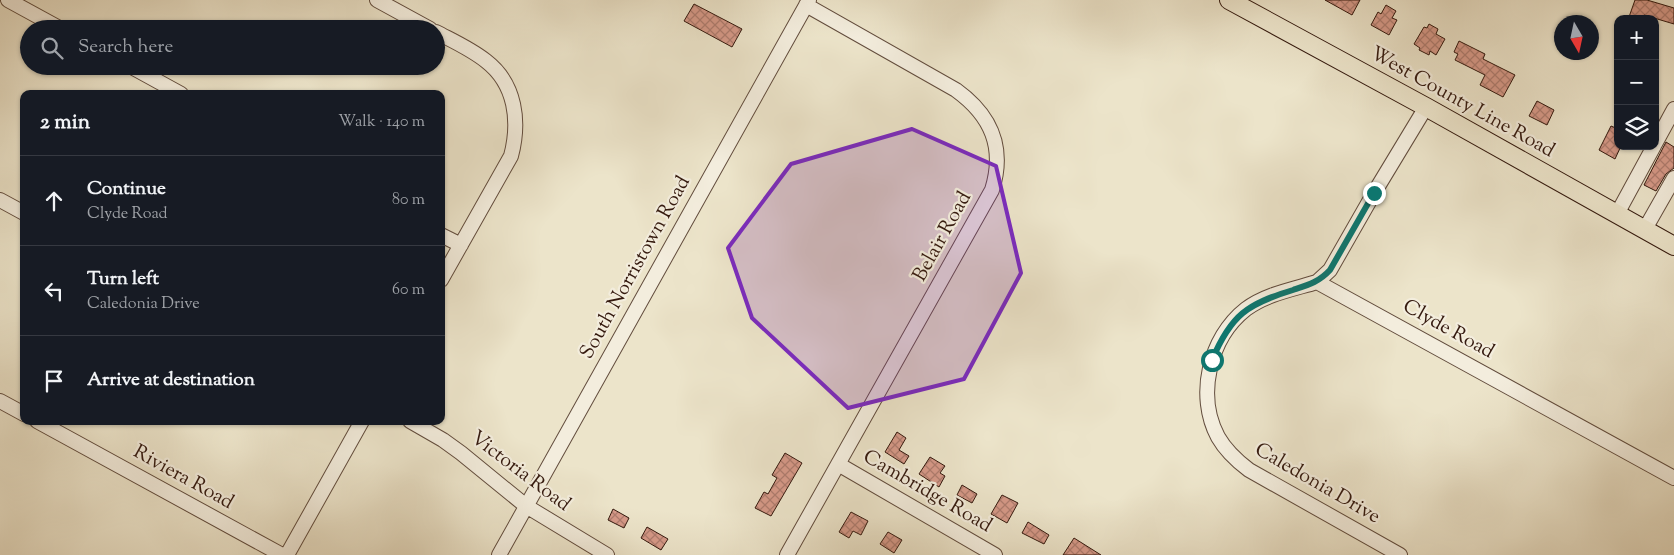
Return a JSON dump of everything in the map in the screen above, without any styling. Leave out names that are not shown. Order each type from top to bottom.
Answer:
[{"type":"main road","name":"West County Line Road","points":[[1229,0],[1426,107],[1674,246]]},
{"type":"street","points":[[8,0],[45,20]]},
{"type":"street","points":[[377,0],[414,20]]},
{"type":"street","name":"Belair Road","points":[[787,555],[992,190],[997,175],[997,149],[993,134],[987,122],[969,99],[808,3]]},
{"type":"street","name":"South Norristown Road","points":[[499,555],[808,3]]},
{"type":"street","points":[[445,37],[472,51],[495,69],[510,94],[515,110],[516,139],[511,156],[445,273]]},
{"type":"street","points":[[146,75],[174,90]]},
{"type":"street","points":[[1317,282],[1330,270],[1426,107]]},
{"type":"street","points":[[1659,138],[1674,110]]},
{"type":"street","points":[[1617,214],[1652,150]]},
{"type":"street","points":[[1646,230],[1674,178]]},
{"type":"street","points":[[0,200],[20,211]]},
{"type":"street","points":[[445,237],[461,245]]},
{"type":"street","name":"Caledonia Drive","points":[[1317,282],[1267,298],[1246,310],[1232,322],[1226,330],[1215,354],[1208,376],[1209,414],[1218,438],[1234,458],[1249,470],[1400,555]]},
{"type":"street","name":"Clyde Road","points":[[1317,282],[1674,478]]},
{"type":"street","points":[[0,401],[20,412]]},
{"type":"street","name":"Riviera Road","points":[[44,425],[282,555]]},
{"type":"street","points":[[287,555],[360,425]]},
{"type":"street","name":"Victoria Road","points":[[417,425],[461,453],[526,506],[607,555]]},
{"type":"street","name":"Cambridge Road","points":[[838,464],[995,555]]},
{"type":"highlighted area","points":[[912,129],[996,166],[1021,273],[964,379],[848,408],[752,318],[728,248],[791,164]]},
{"type":"building","points":[[1325,0],[1360,0],[1352,15]]},
{"type":"building","points":[[1635,0],[1647,0],[1674,8],[1674,24],[1659,20],[1659,15],[1630,15]]},
{"type":"building","points":[[694,4],[742,29],[732,47],[684,21]]},
{"type":"building","points":[[1386,5],[1396,11],[1392,18],[1397,20],[1389,35],[1371,25],[1378,12],[1381,14]]},
{"type":"building","points":[[1429,24],[1438,29],[1436,34],[1445,39],[1436,55],[1430,51],[1429,55],[1419,50],[1420,48],[1414,44],[1424,27],[1427,28]]},
{"type":"building","points":[[1459,41],[1485,54],[1483,59],[1515,75],[1503,97],[1480,85],[1485,75],[1455,60],[1458,54],[1454,52]]},
{"type":"building","points":[[1537,101],[1554,110],[1547,125],[1529,116]]},
{"type":"building","points":[[1611,126],[1614,127],[1614,150],[1619,150],[1615,159],[1599,150]]},
{"type":"building","points":[[1666,142],[1674,147],[1674,168],[1666,174],[1656,191],[1644,185]]},
{"type":"building","points":[[897,432],[906,438],[899,450],[909,456],[904,464],[885,452]]},
{"type":"building","points":[[785,453],[802,463],[771,516],[755,508],[764,492],[768,494],[777,478],[772,475]]},
{"type":"building","points":[[930,457],[945,466],[940,473],[945,476],[939,487],[919,474]]},
{"type":"building","points":[[962,485],[977,494],[972,503],[957,495]]},
{"type":"building","points":[[1002,495],[1018,503],[1007,523],[991,514]]},
{"type":"building","points":[[613,509],[629,518],[624,528],[608,520]]},
{"type":"building","points":[[851,512],[868,521],[861,535],[853,531],[849,538],[839,532]]},
{"type":"building","points":[[1028,522],[1049,535],[1044,544],[1022,533]]},
{"type":"building","points":[[647,527],[668,539],[661,550],[641,538]]},
{"type":"building","points":[[888,532],[902,540],[894,553],[880,544]]},
{"type":"building","points":[[1074,538],[1101,555],[1063,555]]},
{"type":"route","points":[[1212,360],[1226,330],[1246,310],[1267,298],[1317,282],[1330,270],[1374,193]]}]
